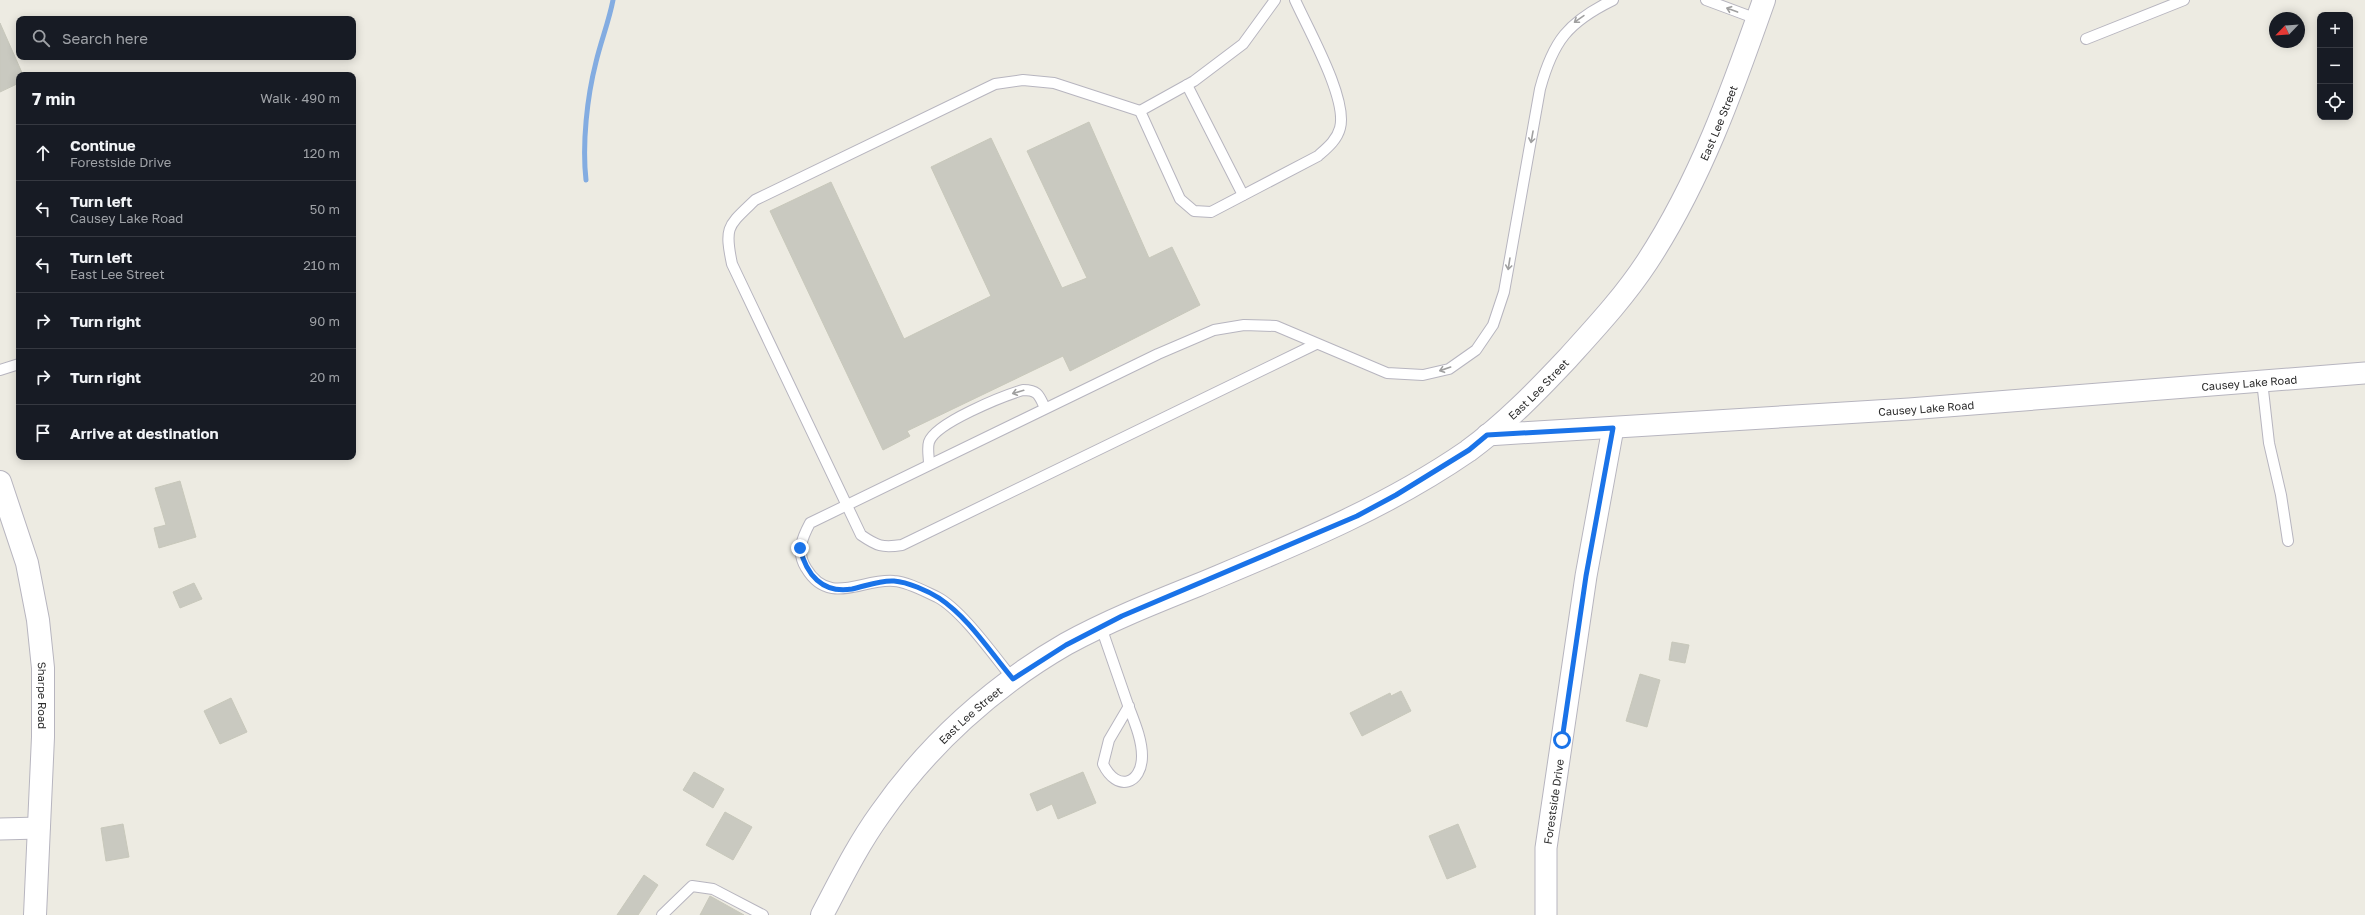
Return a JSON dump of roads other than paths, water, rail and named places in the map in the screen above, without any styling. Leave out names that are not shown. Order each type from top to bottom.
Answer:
[{"type":"street","name":"East Lee Street","points":[[822,915],[855,852],[904,782],[946,734],[1013,679],[1066,645],[1101,627],[1357,516],[1396,495],[1469,450],[1529,400],[1608,315],[1646,264],[1689,190],[1707,152],[1761,10]]},
{"type":"street","name":"Causey Lake Road","points":[[1487,435],[1909,409],[2365,373]]},
{"type":"street","name":"Forestside Drive","points":[[1546,915],[1546,848],[1586,576],[1613,428]]},
{"type":"street","name":"Sharpe Road","points":[[1,487],[27,564],[38,620],[43,668],[43,737],[35,915]]},
{"type":"street","points":[[0,829],[39,828]]},
{"type":"lane","points":[[1275,0],[1243,44],[1187,85],[1140,111],[1054,83],[1023,80],[995,84],[755,200],[732,222],[727,240],[732,264],[846,504],[861,534],[877,546],[888,547],[902,545],[1316,344]]},
{"type":"lane","points":[[1140,111],[1180,199],[1194,211],[1211,212],[1318,156],[1332,145],[1340,128],[1341,105],[1295,0]]},
{"type":"lane","points":[[1013,679],[960,615],[939,598],[919,588],[895,581],[838,589],[812,578],[803,564],[800,548],[803,536],[810,523],[846,504],[1045,408],[1214,330],[1244,325],[1276,326],[1386,373],[1423,375],[1449,369],[1476,350],[1493,325],[1504,292],[1540,89],[1546,65],[1558,42],[1573,23],[1592,10],[1613,0]]},
{"type":"lane","points":[[1706,0],[1761,10]]},
{"type":"lane","points":[[2086,39],[2184,0]]},
{"type":"lane","points":[[1187,85],[1243,195]]},
{"type":"lane","points":[[0,370],[16,365]]},
{"type":"lane","points":[[2262,381],[2269,443],[2281,495],[2288,541]]},
{"type":"lane","points":[[929,464],[928,443],[933,435],[957,419],[1023,390],[1034,390],[1038,393],[1045,408]]},
{"type":"lane","points":[[1101,627],[1129,706],[1142,755],[1138,773],[1130,780],[1121,783],[1114,780],[1104,764],[1109,740],[1129,706]]},
{"type":"lane","points":[[662,915],[692,886],[713,889],[763,915]]},
{"type":"waterway","points":[[586,180],[585,136],[590,90],[613,0]]}]
